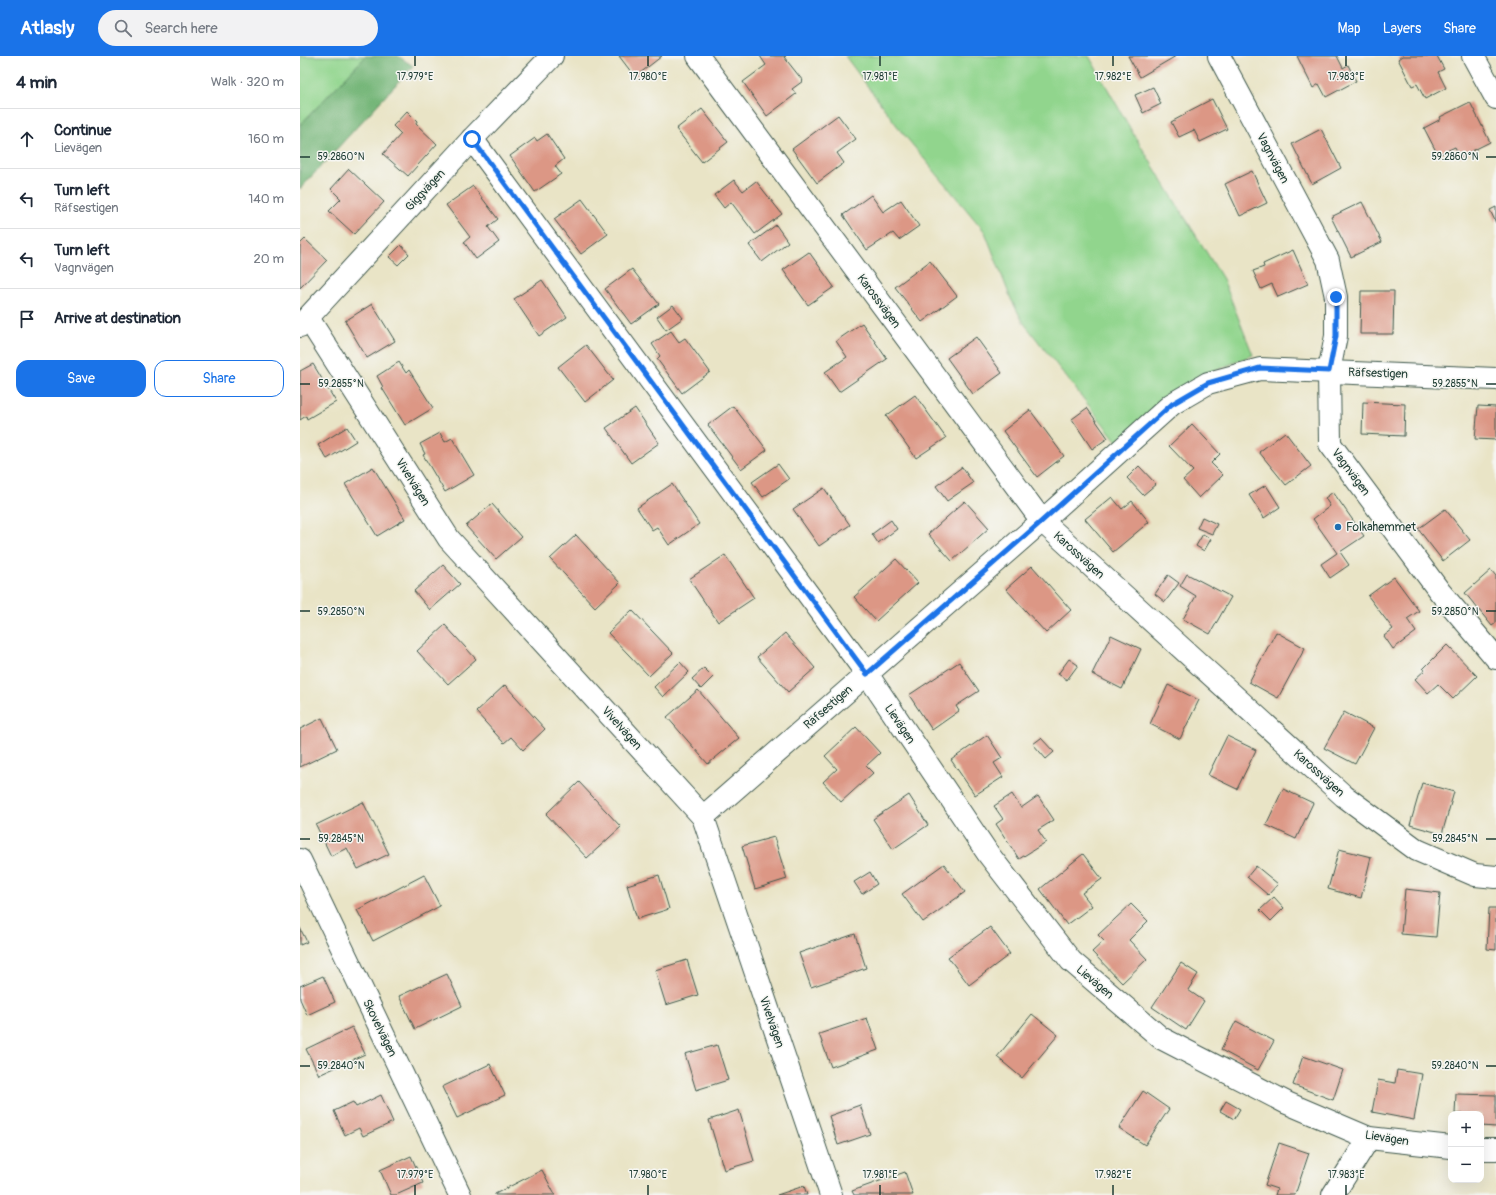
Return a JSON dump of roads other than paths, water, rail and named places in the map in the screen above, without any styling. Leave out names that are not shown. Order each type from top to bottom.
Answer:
[{"type":"street","name":"Giggvägen","points":[[304,322],[472,139],[552,56]]},
{"type":"street","name":"Karossvägen","points":[[698,56],[1042,521],[1344,796],[1417,850],[1475,875],[1496,877]]},
{"type":"street","name":"Vagnvägen","points":[[1219,56],[1328,260],[1336,297],[1336,336],[1329,371],[1330,444],[1440,592],[1496,658]]},
{"type":"street","points":[[1473,56],[1496,98]]},
{"type":"street","name":"Lievägen","points":[[472,139],[867,674],[989,855],[1071,961],[1161,1038],[1287,1103],[1369,1138],[1448,1147]]},
{"type":"street","name":"Vivelvägen","points":[[304,322],[449,539],[703,817],[831,1195]]},
{"type":"street","name":"Räfsestigen","points":[[703,817],[1042,521],[1172,404],[1208,383],[1260,368],[1496,378]]},
{"type":"street","name":"Skovelvägen","points":[[300,860],[460,1195]]},
{"type":"street","points":[[1333,1195],[1369,1138]]},
{"type":"street","points":[[1484,1148],[1496,1149]]},
{"type":"place","name":"Folkahemmet","points":[[1338,527]]}]
